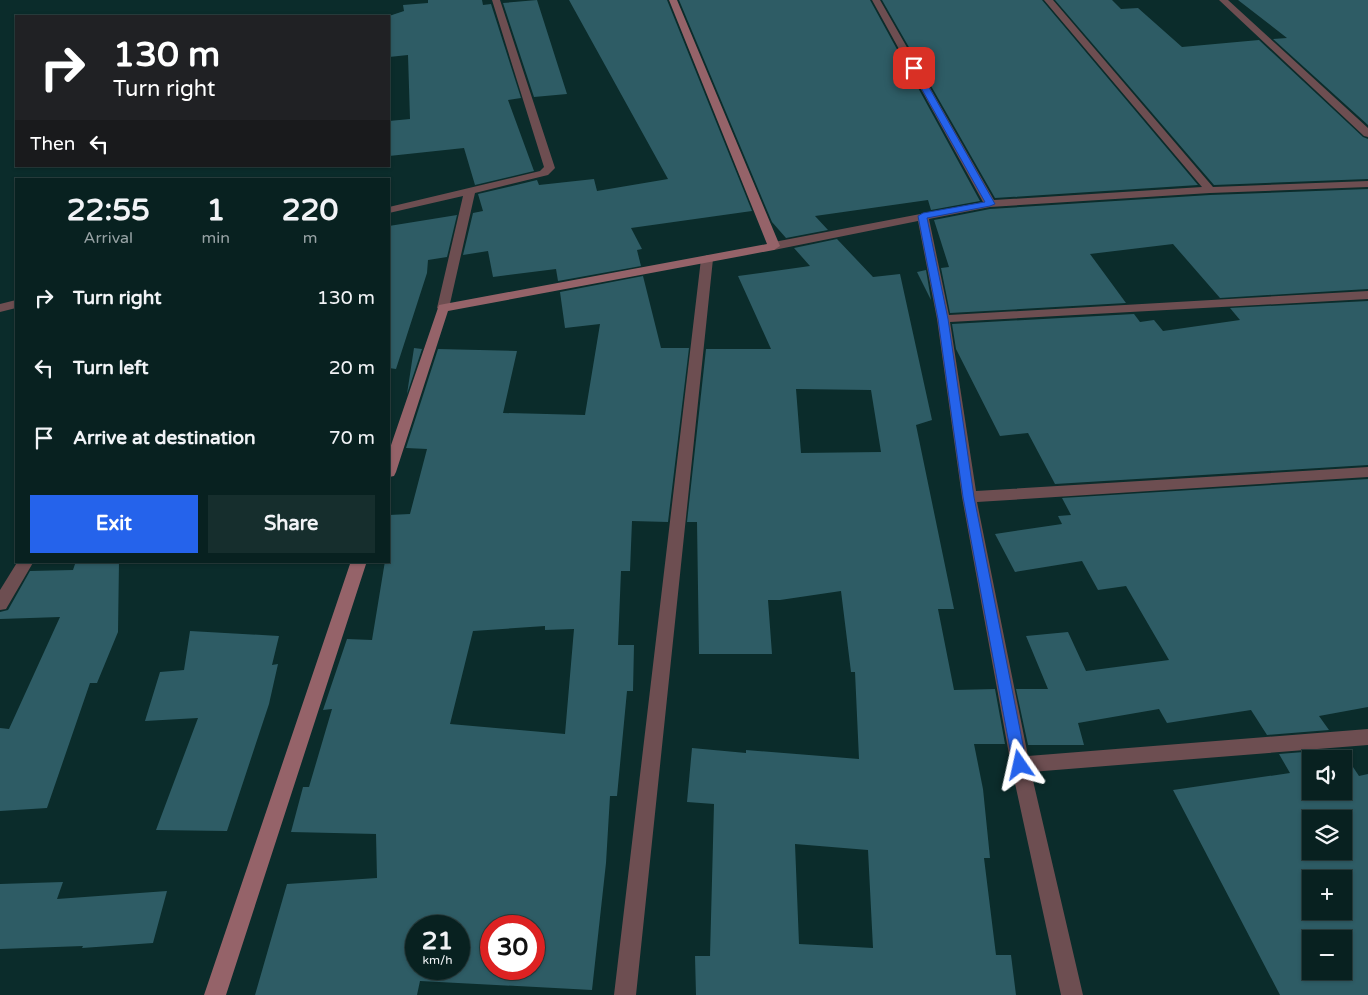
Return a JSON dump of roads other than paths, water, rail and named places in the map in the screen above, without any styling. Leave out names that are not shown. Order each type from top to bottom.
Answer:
[{"type":"street","points":[[390,210],[544,172],[550,168],[496,0]]},
{"type":"street","points":[[673,0],[720,120],[774,246]]},
{"type":"street","points":[[876,0],[990,204]]},
{"type":"street","points":[[1048,0],[1210,190]]},
{"type":"street","points":[[1223,0],[1368,134]]},
{"type":"street","points":[[444,308],[990,204],[1210,190],[1368,184]]},
{"type":"street","points":[[390,469],[444,308],[470,190]]},
{"type":"street","points":[[923,216],[943,319],[969,497],[1020,765],[1072,995]]},
{"type":"street","points":[[626,995],[707,259]]},
{"type":"street","points":[[943,319],[1368,295]]},
{"type":"street","points":[[0,308],[15,304]]},
{"type":"street","points":[[969,497],[1368,472]]},
{"type":"street","points":[[0,604],[25,563]]},
{"type":"street","points":[[215,995],[358,563]]},
{"type":"street","points":[[1020,765],[1368,737]]}]
